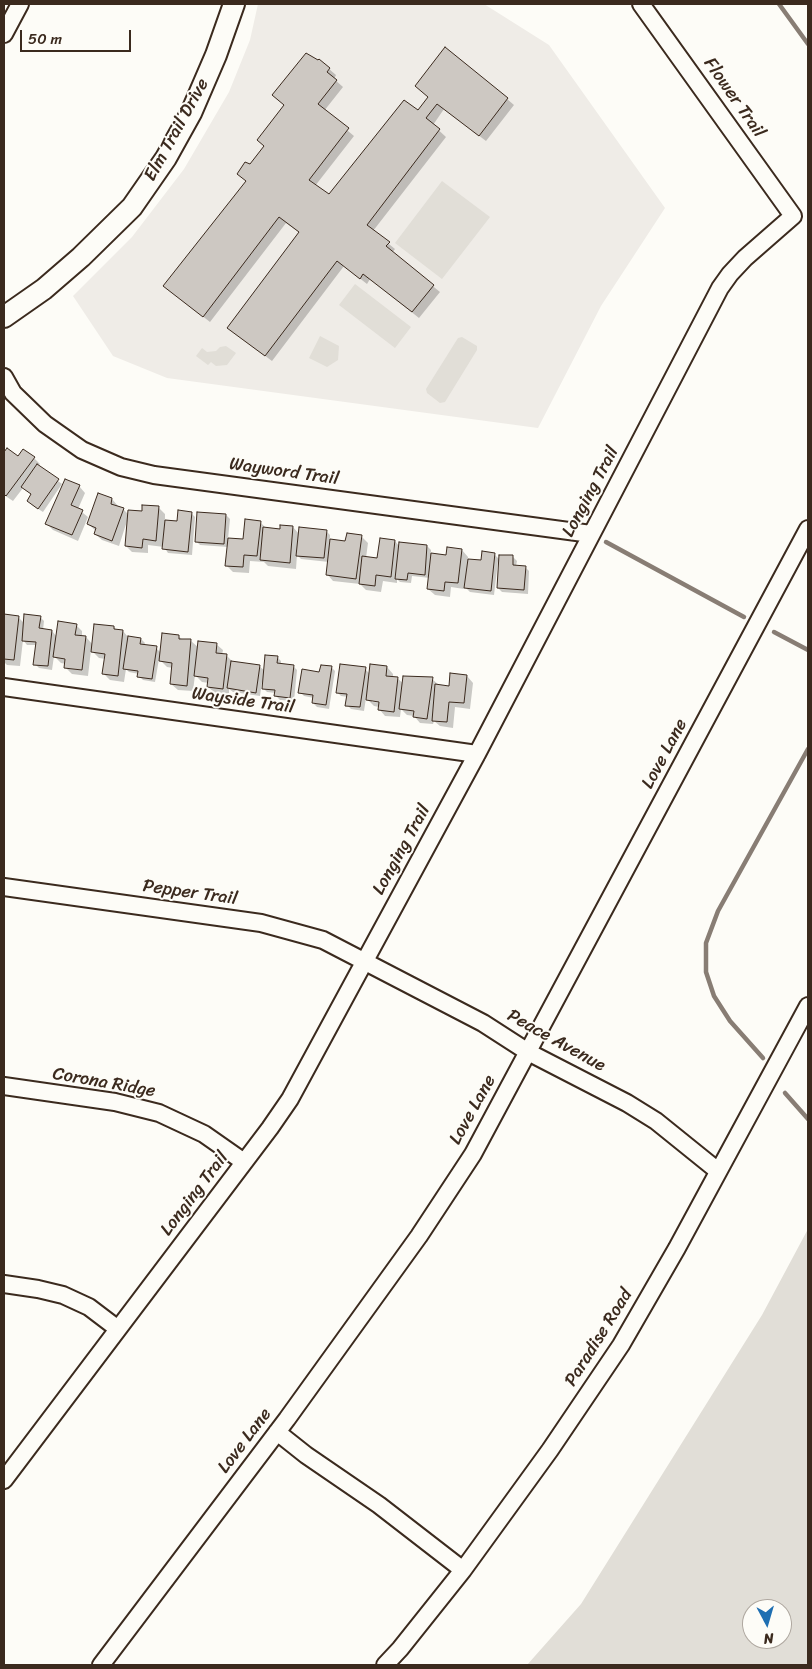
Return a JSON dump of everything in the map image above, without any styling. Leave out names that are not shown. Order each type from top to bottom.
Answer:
[{"type":"street","points":[[4,34],[20,4]]},
{"type":"street","name":"Elm Trail Drive","points":[[4,317],[44,289],[132,207],[166,158],[191,113],[216,55],[234,4]]},
{"type":"street","name":"Flower Trail","points":[[641,4],[793,216]]},
{"type":"street","name":"Longing Trail","points":[[4,1480],[244,1162],[290,1098],[477,754],[720,288],[745,258],[793,216]]},
{"type":"street","name":"Wayword Trail","points":[[4,376],[14,393],[45,424],[82,450],[121,467],[154,475],[592,534]]},
{"type":"street","name":"Love Lane","points":[[101,1665],[276,1432],[419,1236],[473,1154],[808,529]]},
{"type":"street","name":"Wayside Trail","points":[[4,687],[477,754]]},
{"type":"street","name":"Pepper Trail","points":[[4,887],[261,923],[323,940],[364,961]]},
{"type":"street","name":"Peace Avenue","points":[[364,961],[483,1023],[528,1052],[626,1103],[656,1121],[718,1171]]},
{"type":"street","name":"Paradise Road","points":[[385,1665],[463,1570],[550,1450],[621,1345],[808,1006]]},
{"type":"street","name":"Corona Ridge","points":[[4,1086],[115,1102],[159,1113],[182,1122],[204,1134],[244,1162]]},
{"type":"street","points":[[4,1284],[63,1295],[88,1307],[118,1329]]},
{"type":"street","points":[[276,1432],[306,1456],[380,1506],[463,1570]]},
{"type":"shaded area","points":[[258,4],[484,4],[549,45],[665,208],[601,306],[538,428],[167,378],[113,356],[73,296],[132,237],[184,169],[229,92],[250,40]]},
{"type":"shaded area","points":[[442,181],[490,217],[442,279],[395,243]]},
{"type":"shaded area","points":[[355,284],[411,327],[395,348],[339,305]]},
{"type":"shaded area","points":[[320,336],[339,346],[338,360],[327,367],[309,358]]},
{"type":"shaded area","points":[[462,337],[477,346],[477,350],[445,402],[440,403],[427,393],[426,389],[458,338]]},
{"type":"shaded area","points":[[226,346],[236,353],[227,365],[216,366],[211,362],[208,365],[196,356],[202,348],[207,352],[216,351],[220,347]]},
{"type":"shaded area","points":[[808,1229],[808,1665],[527,1665],[581,1604],[762,1315]]},
{"type":"building","points":[[445,47],[508,98],[479,136],[437,104],[426,118],[440,129],[367,225],[390,242],[386,246],[434,285],[412,312],[363,274],[360,279],[337,261],[265,356],[227,328],[299,232],[279,217],[203,317],[163,286],[246,181],[237,174],[245,162],[250,164],[264,146],[257,140],[284,105],[272,95],[306,53],[319,59],[330,68],[327,72],[337,80],[318,104],[349,128],[309,180],[329,194],[404,100],[418,110],[428,97],[415,86]]},
{"type":"building","points":[[7,448],[18,456],[23,449],[35,457],[6,496],[4,494],[4,452]]},
{"type":"building","points":[[37,464],[59,479],[38,509],[27,501],[31,494],[21,487]]},
{"type":"building","points":[[65,479],[80,485],[71,505],[83,510],[72,535],[45,524]]},
{"type":"building","points":[[98,493],[112,498],[111,504],[124,508],[112,541],[94,534],[96,528],[87,524]]},
{"type":"building","points":[[142,505],[159,506],[156,541],[143,539],[142,548],[125,546],[128,510],[142,511]]},
{"type":"building","points":[[178,510],[192,512],[188,552],[162,549],[165,520],[177,521]]},
{"type":"building","points":[[197,512],[226,514],[224,544],[195,542]]},
{"type":"building","points":[[245,519],[261,521],[257,556],[244,555],[243,567],[225,566],[228,538],[243,539]]},
{"type":"building","points":[[280,525],[293,526],[290,563],[260,560],[263,527],[280,529]]},
{"type":"building","points":[[299,527],[327,530],[324,558],[296,556]]},
{"type":"building","points":[[347,533],[362,535],[356,579],[326,575],[330,539],[345,541]]},
{"type":"building","points":[[380,538],[395,540],[391,577],[376,575],[375,586],[359,584],[362,556],[377,558]]},
{"type":"building","points":[[399,542],[427,545],[425,575],[408,573],[407,580],[395,579]]},
{"type":"building","points":[[447,547],[462,549],[458,583],[445,582],[444,591],[427,589],[431,553],[446,555]]},
{"type":"building","points":[[482,551],[495,553],[491,591],[464,588],[468,559],[481,560]]},
{"type":"building","points":[[499,555],[513,555],[513,565],[526,566],[524,590],[497,588]]},
{"type":"building","points":[[4,614],[19,616],[14,660],[4,659]]},
{"type":"building","points":[[24,614],[41,616],[39,628],[52,630],[48,666],[33,665],[36,642],[22,641]]},
{"type":"building","points":[[58,621],[77,624],[75,635],[86,636],[82,670],[64,668],[65,659],[53,657]]},
{"type":"building","points":[[94,624],[114,626],[114,629],[123,630],[118,676],[102,674],[105,654],[91,652]]},
{"type":"building","points":[[162,633],[179,635],[179,639],[191,639],[187,686],[170,684],[172,663],[159,661]]},
{"type":"building","points":[[128,636],[141,638],[140,644],[157,646],[152,679],[137,677],[138,671],[123,669]]},
{"type":"building","points":[[198,641],[217,643],[216,653],[227,654],[223,689],[207,687],[208,678],[194,676]]},
{"type":"building","points":[[265,655],[278,656],[277,663],[294,665],[290,698],[274,696],[275,690],[262,689]]},
{"type":"building","points":[[231,661],[260,665],[256,693],[227,688]]},
{"type":"building","points":[[340,664],[366,667],[360,707],[345,706],[347,694],[336,693]]},
{"type":"building","points":[[370,664],[387,666],[386,676],[398,677],[394,712],[378,710],[379,702],[366,700]]},
{"type":"building","points":[[321,665],[332,666],[326,705],[312,703],[313,695],[298,693],[302,669],[319,672]]},
{"type":"building","points":[[450,673],[467,675],[464,703],[449,702],[447,722],[432,721],[435,684],[449,686]]},
{"type":"building","points":[[403,676],[433,677],[427,719],[413,717],[414,711],[399,709]]},
{"type":"waterway","points":[[779,4],[808,44]]},
{"type":"waterway","points":[[606,542],[744,617]]},
{"type":"waterway","points":[[774,632],[808,650]]},
{"type":"waterway","points":[[763,1058],[730,1021],[714,996],[706,972],[706,943],[718,911],[808,749]]},
{"type":"waterway","points":[[785,1093],[808,1119]]}]
